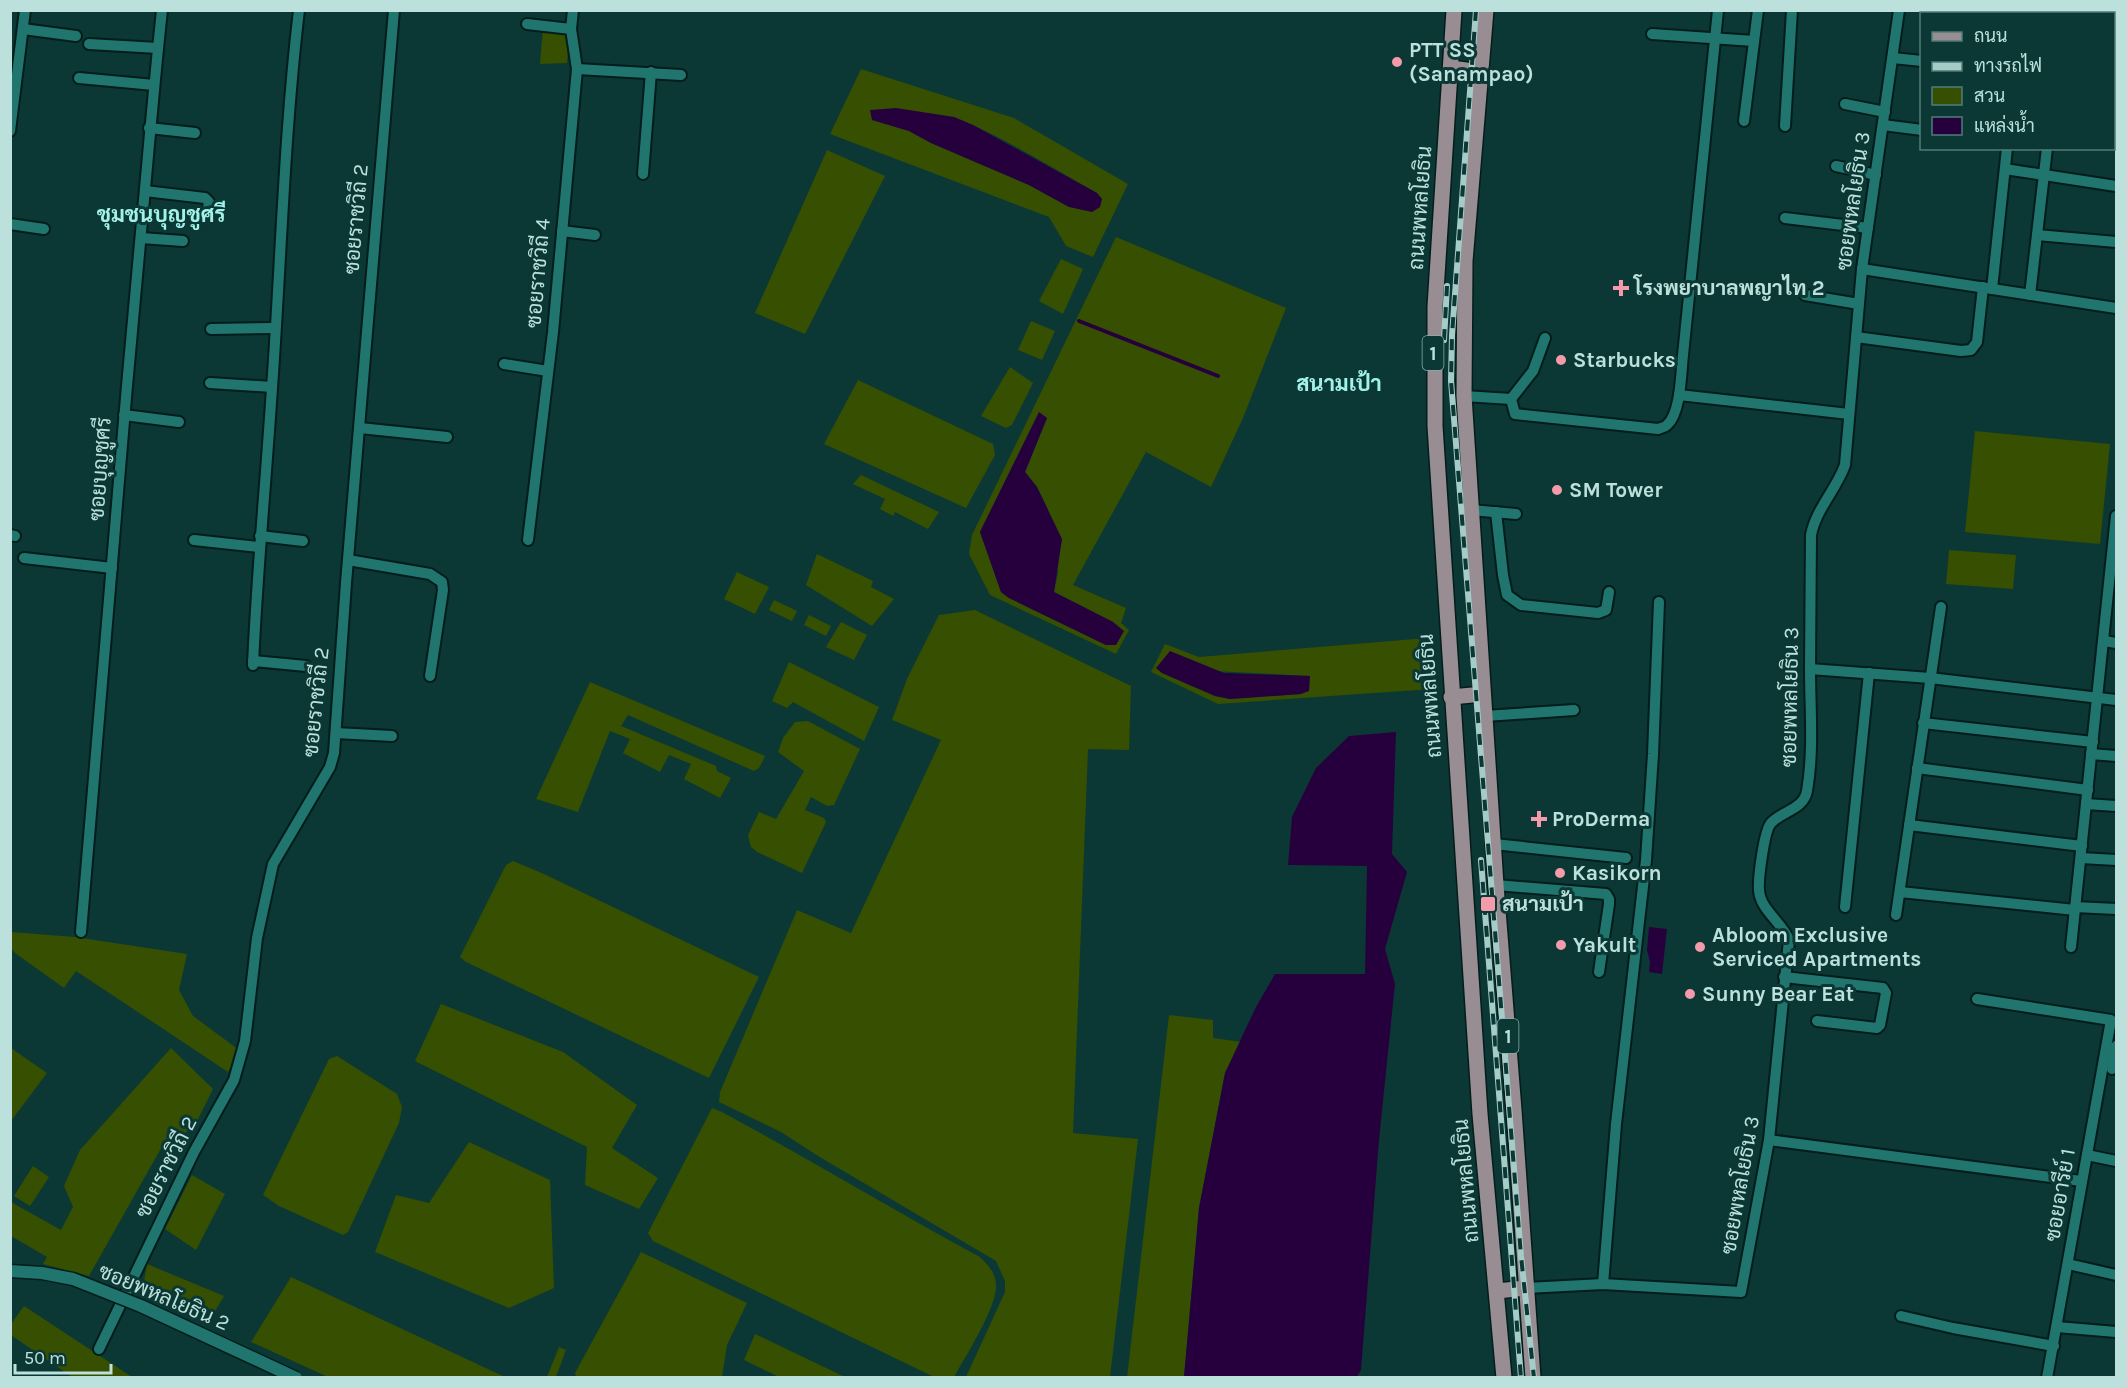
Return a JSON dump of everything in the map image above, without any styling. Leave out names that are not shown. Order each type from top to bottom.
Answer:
[{"type":"main road","name":"ถนนพหลโยธิน","points":[[1454,10],[1433,344],[1435,436],[1480,1114],[1504,1377]]},
{"type":"main road","name":"1","points":[[1486,10],[1465,261],[1464,396],[1496,885],[1533,1377]]},
{"type":"main road","points":[[1451,68],[1481,72]]},
{"type":"main road","points":[[1451,697],[1484,694]]},
{"type":"main road","points":[[1497,1291],[1526,1288]]},
{"type":"street","points":[[10,131],[25,10]]},
{"type":"street","name":"ซอยบุญชูศรี","points":[[81,932],[149,128],[162,10]]},
{"type":"street","points":[[299,10],[290,86],[253,663],[306,666]]},
{"type":"street","name":"ซอยราชวิถี 2","points":[[99,1349],[194,1152],[234,1080],[245,1041],[256,938],[273,864],[330,767],[334,753],[376,206],[394,10]]},
{"type":"street","name":"ซอยราชวิถี 4","points":[[528,540],[553,332],[577,69],[571,29],[573,10]]},
{"type":"street","points":[[1511,399],[1515,414],[1658,429],[1667,425],[1674,414],[1679,395],[1718,10]]},
{"type":"street","points":[[1744,121],[1758,10]]},
{"type":"street","points":[[1785,126],[1792,10]]},
{"type":"street","name":"ซอยพหลโยธิน 3","points":[[1526,1288],[1603,1284],[1741,1292],[1769,1140],[1789,940],[1761,899],[1759,889],[1770,824],[1804,801],[1807,794],[1812,747],[1811,535],[1815,519],[1840,478],[1845,465],[1862,269],[1899,10]]},
{"type":"street","points":[[527,24],[571,29]]},
{"type":"street","points":[[23,28],[76,36]]},
{"type":"street","points":[[1652,34],[1754,41]]},
{"type":"street","points":[[89,44],[158,48]]},
{"type":"street","points":[[1893,58],[1920,62]]},
{"type":"street","points":[[577,69],[681,75]]},
{"type":"street","points":[[644,174],[651,72]]},
{"type":"street","points":[[79,78],[154,85]]},
{"type":"street","points":[[1845,104],[1885,112]]},
{"type":"street","points":[[1883,125],[1920,130]]},
{"type":"street","points":[[149,128],[195,133]]},
{"type":"street","points":[[1856,337],[1961,351],[1971,350],[1977,342],[1987,288],[2007,150]]},
{"type":"street","points":[[2030,295],[2047,150]]},
{"type":"street","points":[[1836,166],[1876,175]]},
{"type":"street","points":[[2005,169],[2116,186]]},
{"type":"street","points":[[145,191],[205,198],[209,202],[207,215]]},
{"type":"street","points":[[1785,218],[1868,228]]},
{"type":"street","points":[[10,224],[44,229]]},
{"type":"street","points":[[562,231],[595,235]]},
{"type":"street","points":[[2037,235],[2116,242]]},
{"type":"street","points":[[141,238],[183,241]]},
{"type":"street","points":[[1862,269],[2116,308]]},
{"type":"street","points":[[1805,295],[1859,304]]},
{"type":"street","points":[[211,330],[275,328]]},
{"type":"street","points":[[1511,399],[1533,371],[1545,338]]},
{"type":"street","points":[[504,364],[548,371]]},
{"type":"street","points":[[210,383],[272,387]]},
{"type":"street","points":[[1679,395],[1849,414]]},
{"type":"street","points":[[1464,396],[1511,399]]},
{"type":"street","points":[[124,415],[179,422]]},
{"type":"street","points":[[360,428],[447,437]]},
{"type":"street","points":[[1472,510],[1516,514]]},
{"type":"street","points":[[1496,512],[1507,595],[1521,605],[1598,613],[1606,610],[1609,592]]},
{"type":"street","points":[[2071,947],[2097,698],[2112,595],[2116,516]]},
{"type":"street","points":[[194,540],[303,541]]},
{"type":"street","points":[[24,558],[112,568]]},
{"type":"street","points":[[348,560],[430,574],[442,582],[443,590],[430,676]]},
{"type":"street","points":[[1603,1284],[1616,1124],[1646,860],[1659,602]]},
{"type":"street","points":[[1896,915],[1941,607]]},
{"type":"street","points":[[2104,641],[2116,643]]},
{"type":"street","points":[[1810,669],[1930,678],[2116,700]]},
{"type":"street","points":[[1845,907],[1869,673]]},
{"type":"street","points":[[1485,716],[1574,710]]},
{"type":"street","points":[[1923,723],[2093,742]]},
{"type":"street","points":[[336,733],[392,736]]},
{"type":"street","points":[[2091,754],[2116,756]]},
{"type":"street","points":[[1917,768],[2088,790]]},
{"type":"street","points":[[2086,804],[2116,806]]},
{"type":"street","points":[[1909,825],[2081,852],[2116,861]]},
{"type":"street","points":[[1494,844],[1626,858]]},
{"type":"street","points":[[1496,885],[1606,894],[1609,904],[1599,972]]},
{"type":"street","points":[[1899,892],[2075,908],[2116,909]]},
{"type":"street","points":[[1784,977],[1883,988],[1886,993],[1880,1025],[1877,1028],[1817,1021]]},
{"type":"street","name":"ซอยอารีย์ 1","points":[[1977,999],[2111,1020],[2113,1048],[2111,1069],[2086,1155],[2047,1377]]},
{"type":"street","points":[[1769,1140],[2081,1180]]},
{"type":"street","points":[[2086,1155],[2116,1161]]},
{"type":"street","points":[[2068,1264],[2116,1275]]},
{"type":"street","name":"ซอยพหลโยธิน 2","points":[[10,1271],[42,1273],[73,1279],[141,1306],[296,1377]]},
{"type":"street","points":[[1901,1316],[2054,1346]]},
{"type":"street","points":[[2057,1327],[2116,1332]]},
{"type":"green space","points":[[543,28],[566,29],[567,63],[540,64]]},
{"type":"green space","points":[[861,69],[1014,118],[1128,184],[1093,257],[1066,246],[1049,217],[830,134]],"holes":[[[954,117],[973,125],[1097,193],[1102,199],[1069,207],[1029,185],[931,143],[909,131],[873,120]]]},
{"type":"green space","points":[[827,150],[885,176],[805,334],[755,313]]},
{"type":"green space","points":[[1116,237],[1286,308],[1243,418],[1211,487],[1146,452],[1073,585],[1126,608],[1121,623],[1129,630],[1116,654],[990,595],[969,554],[972,535]],"holes":[[[1039,413],[1047,418],[1025,472],[1037,487],[1048,510],[1058,573],[1054,592],[1113,622],[1106,645],[1001,592],[980,532]]]},
{"type":"green space","points":[[1061,259],[1083,269],[1063,314],[1039,301]]},
{"type":"green space","points":[[1031,321],[1055,331],[1042,360],[1018,350]]},
{"type":"green space","points":[[1010,367],[1033,383],[1012,425],[1006,428],[981,416]]},
{"type":"green space","points":[[858,380],[993,444],[995,455],[966,508],[824,444]]},
{"type":"green space","points":[[1975,431],[2110,444],[2100,544],[1965,532]]},
{"type":"green space","points":[[861,475],[939,512],[928,529],[895,512],[893,516],[880,509],[885,499],[853,484]]},
{"type":"green space","points":[[1949,550],[2016,555],[2013,589],[1946,584]]},
{"type":"green space","points":[[817,554],[873,581],[871,587],[894,599],[872,626],[806,585]]},
{"type":"green space","points":[[737,572],[769,587],[755,614],[724,599]]},
{"type":"green space","points":[[774,600],[797,611],[792,621],[769,610]]},
{"type":"green space","points":[[975,610],[1131,686],[1129,750],[1088,749],[1073,1133],[1138,1139],[1110,1377],[966,1377],[1005,1292],[1005,1281],[996,1261],[781,1132],[719,1102],[720,1092],[797,910],[851,933],[941,740],[892,720],[907,679],[939,615]]},
{"type":"green space","points":[[809,615],[831,626],[826,636],[804,625]]},
{"type":"green space","points":[[841,622],[867,635],[854,660],[826,647]]},
{"type":"green space","points":[[1427,638],[1432,689],[1218,704],[1151,672],[1165,644],[1199,657]],"holes":[[[1157,668],[1310,676],[1301,694],[1230,699],[1215,696],[1162,673]]]},
{"type":"green space","points":[[789,662],[879,707],[864,741],[793,702],[787,708],[772,701]]},
{"type":"green space","points":[[590,682],[765,756],[759,768],[754,771],[628,715],[621,726],[716,766],[717,771],[731,778],[720,798],[684,779],[691,764],[669,755],[660,772],[623,753],[630,739],[610,731],[578,812],[536,799]]},
{"type":"green space","points":[[808,721],[860,749],[834,805],[827,806],[811,797],[805,810],[824,818],[826,822],[802,873],[757,852],[751,847],[748,835],[759,812],[776,819],[804,771],[778,752],[783,738],[795,722]]},
{"type":"green space","points":[[513,861],[759,977],[709,1078],[466,962],[460,957],[506,865]]},
{"type":"green space","points":[[11,932],[75,937],[187,954],[179,990],[193,1016],[239,1050],[228,1072],[76,971],[64,988],[15,953],[11,948]]},
{"type":"green space","points":[[441,1004],[563,1052],[637,1105],[612,1148],[658,1178],[639,1209],[585,1185],[587,1147],[415,1061]]},
{"type":"green space","points":[[1169,1015],[1213,1020],[1213,1038],[1241,1042],[1225,1073],[1199,1208],[1184,1377],[1127,1378]]},
{"type":"green space","points":[[11,1048],[47,1073],[11,1121]]},
{"type":"green space","points":[[171,1048],[213,1089],[193,1129],[164,1143],[89,1276],[43,1264],[47,1257],[11,1236],[11,1202],[61,1230],[73,1207],[64,1186],[80,1150]]},
{"type":"green space","points":[[337,1056],[397,1094],[402,1107],[399,1123],[348,1232],[343,1235],[279,1206],[263,1195],[329,1059]]},
{"type":"green space","points":[[712,1108],[980,1257],[986,1263],[991,1269],[996,1284],[992,1305],[954,1377],[934,1377],[653,1241],[648,1233]]},
{"type":"green space","points":[[469,1142],[550,1180],[554,1288],[509,1308],[375,1252],[396,1195],[429,1203]]},
{"type":"green space","points":[[33,1166],[49,1177],[30,1206],[14,1196]]},
{"type":"green space","points":[[192,1175],[225,1194],[196,1250],[165,1229]]},
{"type":"green space","points":[[641,1252],[747,1303],[727,1345],[722,1377],[576,1377],[575,1373]]},
{"type":"green space","points":[[147,1264],[224,1296],[208,1323],[142,1293]]},
{"type":"green space","points":[[291,1277],[505,1377],[328,1377],[251,1342]]},
{"type":"green space","points":[[24,1306],[132,1377],[72,1377],[11,1335],[11,1324]]},
{"type":"green space","points":[[755,1334],[845,1377],[779,1377],[744,1360]]},
{"type":"green space","points":[[559,1347],[566,1350],[556,1377],[547,1377]]},
{"type":"water","points":[[896,108],[954,117],[973,125],[1097,193],[1102,199],[1100,207],[1092,212],[1069,207],[1029,185],[931,143],[909,131],[872,120],[870,110]]},
{"type":"water","points":[[1039,412],[1047,418],[1025,472],[1037,487],[1062,539],[1054,592],[1113,622],[1124,631],[1116,645],[1106,645],[1001,592],[980,532]]},
{"type":"water","points":[[1170,651],[1224,673],[1310,676],[1309,691],[1301,694],[1230,699],[1215,696],[1162,673],[1156,668]]},
{"type":"water","points":[[1396,732],[1392,854],[1407,872],[1385,949],[1395,984],[1379,1140],[1361,1370],[1356,1378],[1184,1377],[1199,1208],[1225,1073],[1256,1007],[1275,974],[1365,974],[1367,866],[1288,865],[1292,817],[1316,768],[1349,736]]},
{"type":"water","points":[[1649,927],[1667,929],[1662,974],[1649,972],[1650,962],[1647,950]]},
{"type":"waterway","points":[[1079,321],[1218,376]]},
{"type":"railway","points":[[1476,10],[1452,335],[1451,381],[1521,1256],[1534,1378]]},
{"type":"railway","points":[[1444,340],[1447,286]]},
{"type":"railway","points":[[1481,860],[1521,1378]]},
{"type":"place","name":"PTT SS (Sanampao)","points":[[1397,62]]},
{"type":"place","name":"โรงพยาบาลพญาไท 2","points":[[1621,288]]},
{"type":"place","name":"Starbucks","points":[[1561,360]]},
{"type":"place","name":"SM Tower","points":[[1557,490]]},
{"type":"place","name":"ProDerma","points":[[1539,819]]},
{"type":"place","name":"Kasikorn","points":[[1560,873]]},
{"type":"place","name":"สนามเป้า","points":[[1488,904]]},
{"type":"place","name":"Yakult","points":[[1561,945]]},
{"type":"place","name":"Abloom Exclusive Serviced Apartments","points":[[1700,947]]},
{"type":"place","name":"Sunny Bear Eat","points":[[1690,994]]},
{"type":"district","name":"ชุมชนบุญชูศรี","points":[[161,214]]},
{"type":"district","name":"สนามเป้า","points":[[1339,383]]}]
